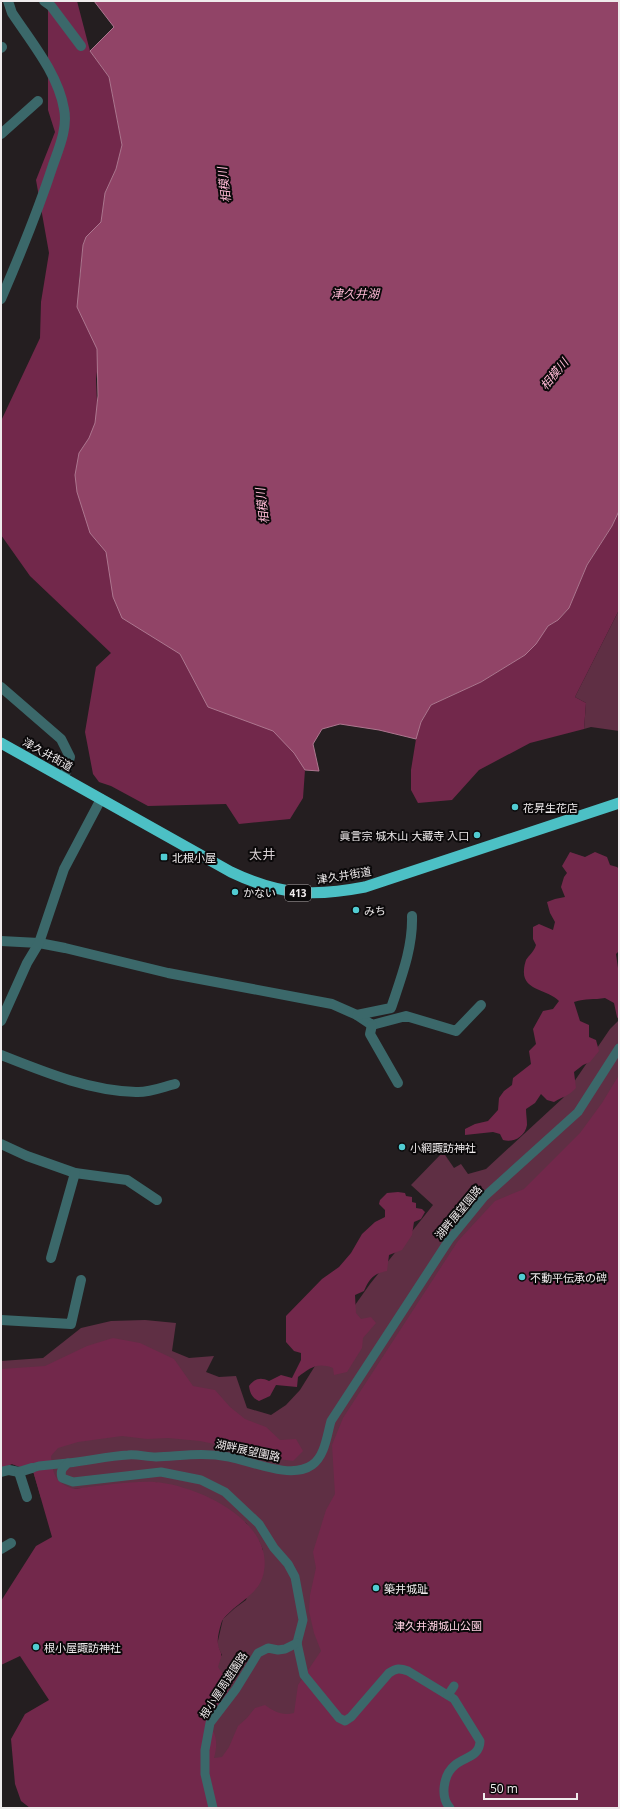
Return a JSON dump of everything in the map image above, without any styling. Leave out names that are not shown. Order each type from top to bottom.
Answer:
[{"type":"highway","name":"津久井街道","points":[[1,743],[247,880],[282,891],[312,893],[341,891],[370,886],[619,804]]},
{"type":"street","points":[[1,299],[42,201],[65,124],[65,111],[56,81],[12,13],[8,1]]},
{"type":"street","points":[[44,1],[51,6],[81,46]]},
{"type":"street","points":[[1,134],[38,101]]},
{"type":"street","points":[[1,687],[61,739],[70,757],[64,778]]},
{"type":"street","points":[[1,1021],[26,963],[39,943],[64,869],[101,799]]},
{"type":"street","points":[[358,1015],[391,1008],[408,955],[412,930],[412,916]]},
{"type":"street","points":[[1,941],[39,943],[71,949],[168,973],[332,1004],[358,1015],[372,1025]]},
{"type":"street","points":[[372,1025],[406,1016],[456,1031],[481,1005]]},
{"type":"street","points":[[372,1025],[370,1034],[398,1083]]},
{"type":"street","name":"湖畔展望園路","points":[[32,1468],[129,1455],[155,1457],[184,1454],[205,1454],[230,1457],[261,1466],[285,1470],[301,1470],[312,1465],[318,1459],[324,1448],[331,1421],[449,1240],[484,1197],[578,1112],[619,1048]]},
{"type":"street","points":[[1,1055],[42,1071],[98,1087],[138,1092],[175,1084]]},
{"type":"street","points":[[1,1144],[27,1156],[75,1173],[127,1180],[157,1200]]},
{"type":"street","points":[[52,1258],[75,1173]]},
{"type":"street","points":[[1,1320],[71,1324],[81,1280]]},
{"type":"street","points":[[65,1464],[62,1468],[62,1478],[73,1482],[161,1472],[201,1480],[225,1492],[259,1524],[274,1548],[288,1564],[295,1577],[303,1620],[298,1642],[304,1676],[339,1718],[345,1720],[351,1717],[388,1673],[394,1669],[401,1668],[448,1695],[457,1703],[480,1741],[480,1747],[476,1753],[454,1766],[449,1773],[443,1793],[446,1804],[450,1808]]},
{"type":"street","points":[[1,1472],[9,1470],[19,1472],[32,1468]]},
{"type":"street","points":[[19,1472],[27,1497]]},
{"type":"street","points":[[1,1549],[11,1543]]},
{"type":"street","name":"根小屋周遊園路","points":[[213,1808],[205,1774],[205,1750],[210,1723],[226,1703],[258,1653],[268,1648],[285,1649],[298,1642]]},
{"type":"street","points":[[448,1695],[454,1686]]},
{"type":"green space","points":[[48,1],[77,1],[90,51],[109,77],[122,145],[116,169],[105,193],[101,222],[86,237],[83,245],[79,281],[100,350],[96,379],[98,424],[109,553],[183,655],[276,732],[297,754],[305,770],[303,798],[290,819],[239,824],[226,804],[148,806],[111,786],[99,782],[93,774],[85,732],[96,667],[111,653],[30,576],[1,535],[1,421],[40,338],[41,302],[49,253],[36,180],[55,132],[48,110]]},
{"type":"green space","points":[[619,511],[619,610],[575,697],[586,703],[584,729],[530,743],[479,770],[452,800],[418,803],[411,790],[411,770],[416,739],[421,722],[431,705],[481,682],[525,655],[548,626],[558,620],[569,608],[587,565],[612,526]]},
{"type":"green space","points":[[619,610],[619,731],[591,727],[584,729],[586,703],[575,697]]},
{"type":"green space","points":[[570,852],[585,857],[595,852],[607,857],[610,865],[619,869],[619,951],[616,954],[619,975],[619,1020],[614,1003],[605,998],[574,1002],[580,1021],[589,1025],[589,1037],[596,1040],[599,1051],[590,1062],[574,1072],[576,1088],[568,1095],[554,1102],[547,1100],[541,1094],[535,1103],[526,1109],[526,1129],[521,1136],[514,1140],[503,1140],[500,1134],[493,1132],[465,1135],[465,1129],[475,1124],[488,1121],[498,1110],[499,1098],[504,1091],[512,1085],[513,1078],[531,1064],[529,1051],[536,1044],[533,1029],[543,1011],[553,1009],[559,1001],[549,994],[531,986],[524,977],[524,969],[526,960],[533,952],[536,945],[533,939],[533,927],[539,924],[553,930],[555,922],[550,913],[547,902],[565,897],[561,887],[567,873],[562,866]]},
{"type":"green space","name":"津久井湖城山公園","points":[[619,1020],[619,1808],[42,1808],[222,1655],[217,1645],[223,1619],[246,1600],[263,1550],[259,1541],[246,1523],[155,1482],[74,1489],[41,1498],[31,1464],[20,1467],[12,1464],[1,1468],[1,1361],[43,1358],[81,1328],[111,1321],[145,1320],[176,1323],[172,1351],[189,1358],[214,1356],[206,1372],[219,1377],[236,1376],[247,1408],[271,1415],[286,1405],[300,1390],[338,1329],[370,1284],[433,1205],[411,1185],[443,1152],[454,1168],[461,1164],[468,1174],[486,1169],[563,1098],[610,1029]]},
{"type":"green space","name":"津久井湖城山公園","points":[[619,1075],[619,1808],[30,1808],[21,1801],[15,1784],[11,1739],[25,1714],[49,1700],[20,1656],[1,1665],[1,1601],[36,1546],[52,1537],[31,1464],[20,1467],[12,1464],[1,1468],[1,1369],[45,1366],[87,1346],[113,1338],[140,1343],[174,1359],[193,1386],[215,1390],[230,1407],[245,1419],[266,1427],[280,1440],[296,1439],[303,1451],[293,1461],[264,1457],[233,1448],[200,1441],[168,1438],[147,1439],[122,1436],[78,1442],[58,1448],[51,1456],[56,1477],[68,1487],[74,1489],[135,1482],[155,1482],[172,1485],[191,1490],[228,1508],[244,1521],[257,1536],[264,1553],[264,1571],[262,1578],[256,1589],[224,1618],[221,1623],[218,1636],[218,1645],[221,1658],[218,1667],[228,1682],[228,1695],[207,1722],[216,1739],[214,1758],[222,1757],[229,1747],[238,1726],[255,1708],[265,1705],[279,1713],[294,1713],[298,1685],[321,1651],[314,1633],[309,1611],[310,1595],[316,1568],[313,1552],[326,1510],[335,1494],[332,1445],[343,1418],[458,1241],[495,1201],[524,1189],[580,1133],[602,1103]]},
{"type":"green space","points":[[387,1193],[405,1193],[406,1196],[412,1197],[412,1202],[416,1203],[416,1208],[422,1209],[425,1212],[421,1219],[414,1222],[412,1235],[402,1250],[389,1255],[387,1271],[375,1275],[370,1280],[364,1291],[355,1295],[356,1313],[361,1319],[371,1317],[376,1323],[363,1338],[362,1348],[347,1372],[334,1375],[333,1368],[327,1366],[314,1367],[298,1377],[297,1387],[276,1385],[270,1396],[259,1401],[257,1400],[252,1395],[249,1386],[254,1381],[263,1379],[269,1381],[281,1375],[292,1378],[301,1360],[301,1353],[294,1351],[286,1342],[286,1316],[322,1279],[339,1267],[351,1253],[362,1234],[375,1222],[385,1217],[385,1210],[379,1204],[380,1200]]},
{"type":"water","name":"津久井湖","points":[[94,1],[619,1],[619,511],[612,526],[587,565],[569,608],[558,620],[548,626],[536,644],[525,655],[481,682],[431,705],[421,722],[416,739],[379,730],[340,724],[322,729],[313,744],[319,771],[305,770],[294,753],[273,731],[208,707],[180,654],[122,618],[113,597],[106,552],[90,533],[77,492],[75,475],[79,453],[89,438],[95,423],[98,396],[97,349],[77,307],[83,245],[86,237],[101,222],[105,193],[116,169],[122,145],[109,77],[90,51],[114,27]]},
{"type":"place","name":"花昇生花店","points":[[515,807]]},
{"type":"place","name":"眞言宗 城木山 大藏寺 入口","points":[[477,835]]},
{"type":"place","name":"北根小屋","points":[[164,857]]},
{"type":"place","name":"かない","points":[[235,892]]},
{"type":"place","name":"みち","points":[[356,910]]},
{"type":"place","name":"小網諏訪神社","points":[[402,1147]]},
{"type":"place","name":"不動平伝承の碑","points":[[522,1277]]},
{"type":"place","name":"築井城趾","points":[[376,1588]]},
{"type":"place","name":"根小屋諏訪神社","points":[[36,1647]]},
{"type":"district","name":"太井","points":[[262,854]]},
{"type":"water label","name":"相模川","points":[[224,185]]},
{"type":"water label","name":"相模川","points":[[554,374]]},
{"type":"water label","name":"相模川","points":[[262,506]]}]
